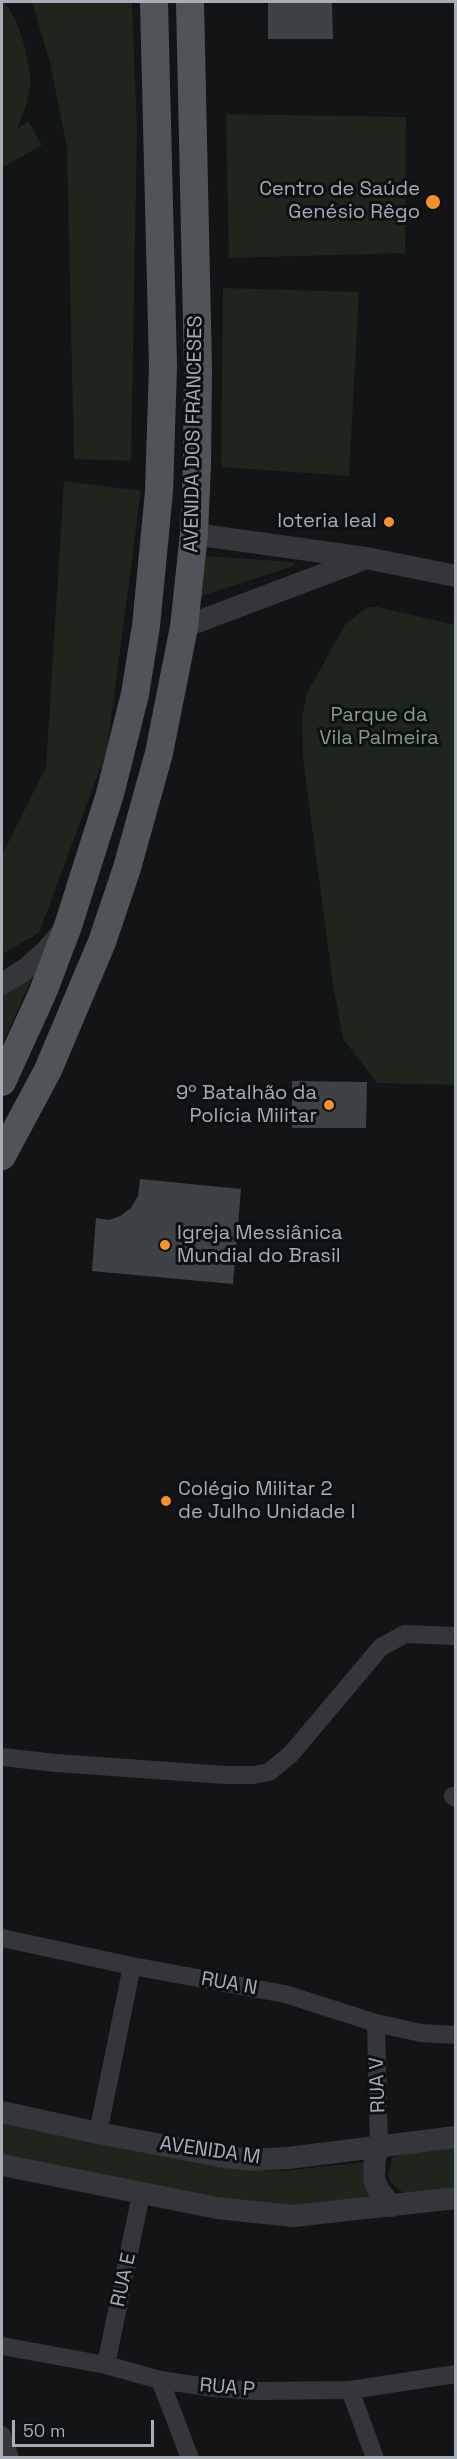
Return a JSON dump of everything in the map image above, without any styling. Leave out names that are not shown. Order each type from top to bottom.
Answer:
[{"type":"main road","name":"AVENIDA DOS FRANCESES","points":[[3,1071],[43,992],[68,926],[124,742],[146,626],[156,542],[164,366],[154,2]]},
{"type":"main road","name":"AVENIDA DOS FRANCESES","points":[[2,1156],[48,1070],[102,942],[127,868],[159,753],[184,627],[194,534],[198,369],[190,2]]},
{"type":"street","points":[[194,534],[366,558],[456,576]]},
{"type":"street","points":[[184,627],[366,558]]},
{"type":"street","points":[[2,984],[27,968],[68,926]]},
{"type":"street","points":[[2,1756],[56,1763],[225,1775],[253,1775],[268,1772],[291,1754],[381,1647],[405,1634],[456,1636]]},
{"type":"street","name":"RUA N","points":[[2,1938],[132,1966],[285,1994],[376,2023],[421,2032],[456,2035]]},
{"type":"street","points":[[98,2133],[132,1966]]},
{"type":"street","name":"RUA V","points":[[376,2023],[380,2148]]},
{"type":"street","name":"AVENIDA M","points":[[2,2112],[98,2133],[252,2160],[380,2148],[456,2137]]},
{"type":"street","points":[[380,2148],[375,2157],[374,2179],[378,2189],[391,2206]]},
{"type":"street","points":[[2,2164],[218,2208],[293,2216],[456,2198]]},
{"type":"street","name":"RUA E","points":[[106,2365],[141,2194]]},
{"type":"street","name":"RUA P","points":[[2,2346],[106,2365],[160,2380],[214,2388],[258,2391],[350,2390],[456,2374]]},
{"type":"street","points":[[160,2380],[190,2457]]},
{"type":"street","points":[[350,2390],[375,2457]]},
{"type":"street","points":[[2,2435],[10,2457]]},
{"type":"green space","points":[[2,2],[5,2],[17,23],[25,47],[31,81],[26,106],[17,129],[28,121],[42,145],[2,168]]},
{"type":"green space","points":[[32,2],[132,2],[137,131],[131,461],[74,459],[67,147],[50,63]]},
{"type":"green space","points":[[226,114],[406,117],[405,253],[229,258]]},
{"type":"green space","points":[[223,288],[359,292],[349,476],[221,467]]},
{"type":"green space","points":[[64,481],[141,491],[107,750],[39,933],[2,954],[2,855],[46,767]]},
{"type":"green space","points":[[206,556],[292,562],[294,566],[201,596],[202,559]]},
{"type":"green space","name":"Parque da Vila Palmeira","points":[[367,607],[378,607],[455,625],[455,1085],[377,1083],[343,1039],[333,984],[303,759],[302,718],[306,695],[345,625]]},
{"type":"green space","points":[[33,976],[4,1040],[2,1041],[2,992]]},
{"type":"green space","points":[[2,2121],[244,2170],[282,2171],[366,2162],[375,2199],[293,2208],[249,2205],[2,2155]]},
{"type":"green space","points":[[455,2148],[455,2187],[405,2194],[390,2182],[388,2174],[392,2158],[399,2155]]},
{"type":"building","points":[[268,2],[332,2],[333,39],[268,39]]},
{"type":"building","name":"9º Batalhão da Polícia Militar","points":[[292,1081],[367,1082],[366,1128],[292,1128]]},
{"type":"building","name":"Igreja Messiânica Mundial do Brasil","points":[[140,1179],[241,1189],[233,1284],[92,1271],[96,1218],[109,1220],[131,1208],[138,1196]]},
{"type":"place","name":"Centro de Saúde Genésio Rêgo","points":[[433,202]]},
{"type":"place","name":"loteria leal","points":[[389,522]]},
{"type":"place","name":"9º Batalhão da Polícia Militar","points":[[329,1105]]},
{"type":"place","name":"Igreja Messiânica Mundial do Brasil","points":[[165,1245]]},
{"type":"place","name":"Colégio Militar 2 de Julho Unidade I","points":[[166,1501]]}]
